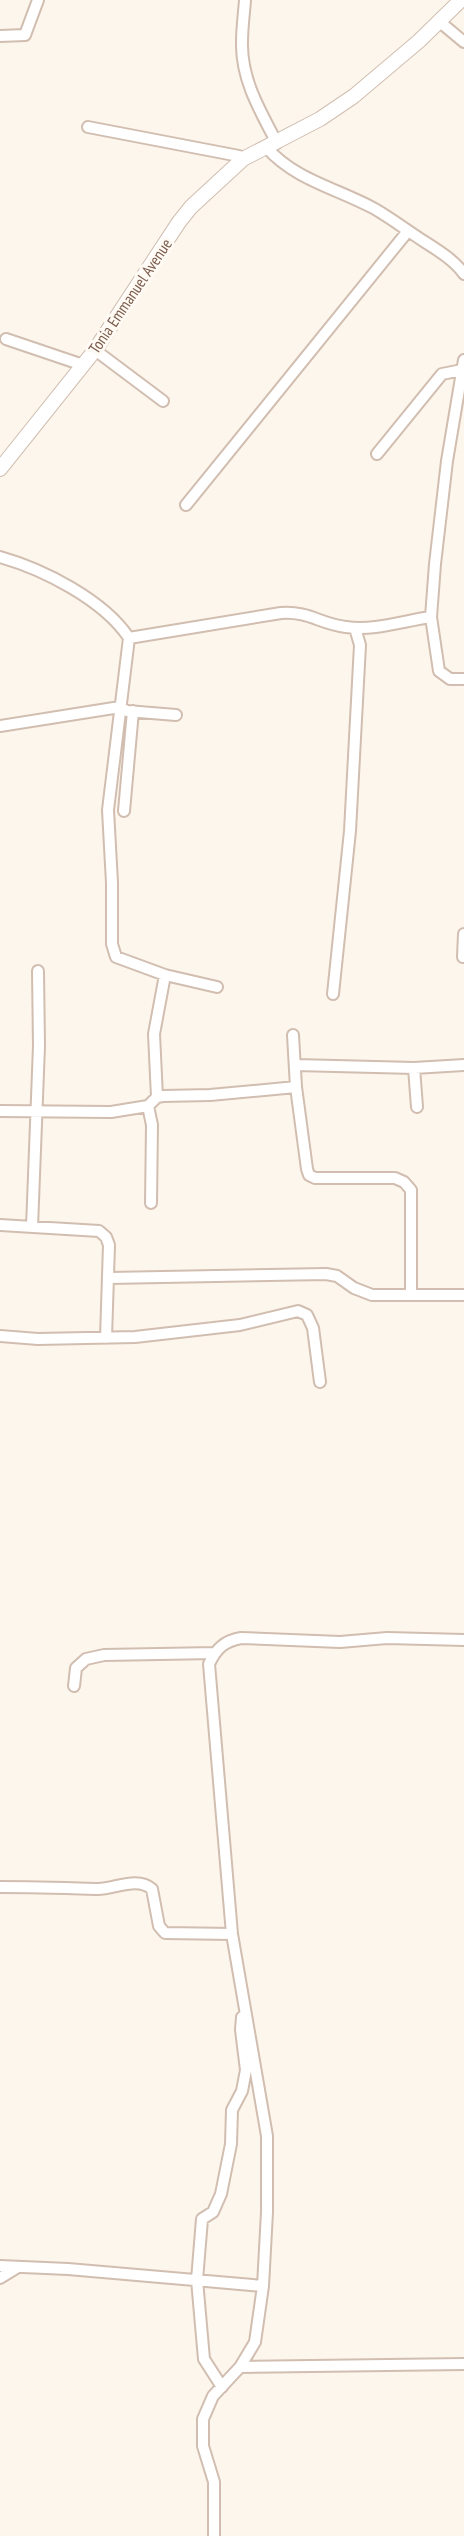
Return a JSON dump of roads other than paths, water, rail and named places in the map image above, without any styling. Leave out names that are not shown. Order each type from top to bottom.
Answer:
[{"type":"street","points":[[0,36],[25,35],[38,0]]},
{"type":"street","points":[[245,0],[241,43],[245,75],[281,163],[303,176],[375,209],[463,268]]},
{"type":"street","name":"Tonia Emmanuel Avenue","points":[[0,469],[95,350],[191,207],[243,159],[320,118],[354,96],[440,22],[461,0]]},
{"type":"street","points":[[440,22],[464,42]]},
{"type":"street","points":[[88,127],[239,156],[243,159]]},
{"type":"street","points":[[186,505],[408,231]]},
{"type":"street","points":[[6,339],[83,365]]},
{"type":"street","points":[[95,350],[163,401]]},
{"type":"street","points":[[377,454],[442,374],[463,365]]},
{"type":"street","points":[[463,365],[442,500],[430,617],[439,671],[450,679],[464,679]]},
{"type":"street","points":[[0,557],[58,581],[118,623],[129,638],[108,810],[112,952],[116,957],[165,975],[217,987]]},
{"type":"street","points":[[129,638],[293,612],[300,612],[342,627],[355,628],[370,628],[430,617]]},
{"type":"street","points":[[333,994],[350,831],[360,645],[355,628]]},
{"type":"street","points":[[0,726],[120,707],[133,711],[176,715]]},
{"type":"street","points":[[124,811],[133,711]]},
{"type":"street","points":[[463,957],[464,934]]},
{"type":"street","points":[[32,1227],[39,1046],[38,971]]},
{"type":"street","points":[[157,1097],[154,1034],[165,975]]},
{"type":"street","points":[[293,1035],[296,1087],[306,1169],[309,1175],[315,1178],[395,1178],[404,1182],[411,1190],[411,1294]]},
{"type":"street","points":[[296,1065],[414,1068],[464,1065]]},
{"type":"street","points":[[414,1068],[417,1107]]},
{"type":"street","points":[[0,1111],[111,1112],[148,1106],[157,1097],[296,1087]]},
{"type":"street","points":[[148,1106],[152,1125],[151,1203]]},
{"type":"street","points":[[0,1225],[99,1231],[106,1237],[110,1245],[106,1338]]},
{"type":"street","points":[[109,1278],[326,1274],[336,1276],[354,1288],[372,1295],[464,1294]]},
{"type":"street","points":[[0,1336],[38,1339],[135,1337],[240,1325],[298,1311],[307,1315],[313,1328],[320,1382]]},
{"type":"street","points":[[214,2536],[214,2482],[202,2446],[204,2419],[213,2396],[240,2367],[255,2342],[262,2286],[267,2212],[267,2136],[232,1934],[209,1664],[215,1653],[230,1640],[241,1638],[340,1642],[387,1638],[464,1640]]},
{"type":"street","points":[[74,1686],[76,1668],[86,1659],[104,1655],[215,1653]]},
{"type":"street","points":[[0,1887],[83,1886],[97,1889],[116,1885],[143,1884],[152,1889],[159,1926],[165,1933],[232,1934]]},
{"type":"street","points":[[222,2386],[204,2359],[197,2280],[202,2219],[213,2212],[221,2194],[231,2144],[232,2110],[242,2091],[246,2070],[241,2030],[243,2000]]},
{"type":"street","points":[[0,2266],[68,2269],[262,2286]]},
{"type":"street","points":[[0,2278],[18,2267]]},
{"type":"street","points":[[240,2367],[464,2364]]}]
